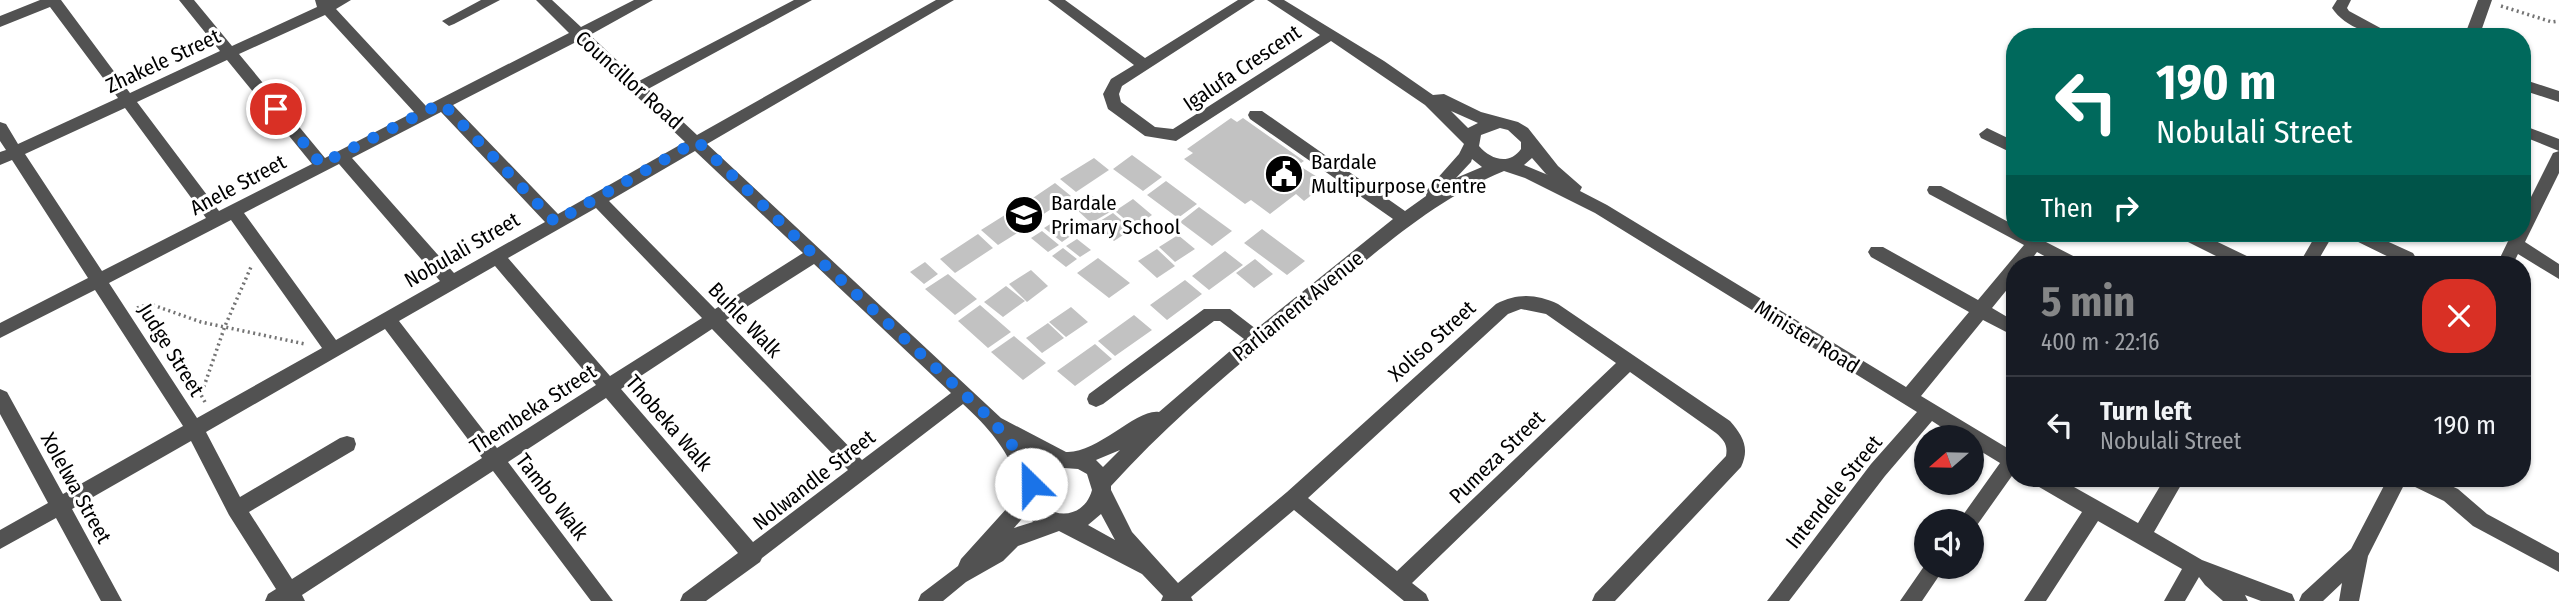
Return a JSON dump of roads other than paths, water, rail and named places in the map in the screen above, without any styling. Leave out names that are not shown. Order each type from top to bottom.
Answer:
[{"type":"street","points":[[0,22],[53,0],[216,220]]},
{"type":"street","points":[[186,0],[321,164]]},
{"type":"street","name":"Zhakele Street","points":[[8,155],[230,53],[323,4],[344,0]]},
{"type":"street","points":[[449,21],[493,0]]},
{"type":"street","name":"Councillor Road","points":[[543,0],[697,141],[814,255],[990,418],[1017,451],[1030,489]]},
{"type":"street","name":"Anele Street","points":[[0,331],[234,212],[321,164],[646,0]]},
{"type":"street","points":[[638,88],[780,5],[805,0]]},
{"type":"street","name":"Nobulali Street","points":[[0,540],[947,0]]},
{"type":"street","points":[[1055,0],[1145,65]]},
{"type":"street","name":"Igalufa Crescent","points":[[1248,0],[1116,83],[1112,99],[1114,105],[1152,132],[1177,135],[1329,36]]},
{"type":"street","points":[[1274,0],[1407,84],[1475,116],[1522,131],[1531,145],[1525,158],[1504,165],[1481,159],[1451,119],[1407,84]]},
{"type":"street","points":[[2344,0],[2339,8],[2344,14],[2372,28]]},
{"type":"street","points":[[2474,28],[2485,0]]},
{"type":"street","points":[[323,4],[423,112]]},
{"type":"street","points":[[2531,87],[2559,97]]},
{"type":"street","points":[[442,103],[555,222]]},
{"type":"street","points":[[1256,115],[1405,219]]},
{"type":"street","points":[[1470,144],[1478,128],[1495,123]]},
{"type":"street","name":"Judge Street","points":[[0,128],[8,155],[100,280],[195,430],[286,598]]},
{"type":"street","points":[[1987,134],[2006,144]]},
{"type":"street","points":[[2531,134],[2559,145]]},
{"type":"street","name":"Parliament Avenue","points":[[1421,207],[1465,158],[1470,144]]},
{"type":"street","name":"Minister Road","points":[[1531,145],[1552,170],[1601,209],[2006,457]]},
{"type":"street","points":[[340,155],[452,282]]},
{"type":"street","points":[[2531,212],[2559,157]]},
{"type":"street","name":"Parliament Avenue","points":[[1103,488],[1177,406],[1256,339],[1421,207],[1466,179],[1504,165]]},
{"type":"street","name":"Minister Road","points":[[1504,165],[1601,209]]},
{"type":"street","points":[[1935,190],[2006,223]]},
{"type":"street","name":"Buhle Walk","points":[[597,199],[862,472]]},
{"type":"street","points":[[234,212],[334,351]]},
{"type":"street","points":[[2024,256],[2036,242]]},
{"type":"street","points":[[2044,242],[2063,256]]},
{"type":"street","points":[[2202,242],[2231,256]]},
{"type":"street","points":[[2373,242],[2403,256]]},
{"type":"street","points":[[2526,242],[2559,272]]},
{"type":"street","points":[[1877,253],[2006,324]]},
{"type":"street","name":"Thembeka Street","points":[[286,598],[814,255]]},
{"type":"street","name":"Thobeka Walk","points":[[496,256],[753,556]]},
{"type":"street","points":[[1908,398],[2006,280]]},
{"type":"street","name":"Xoliso Street","points":[[1177,599],[1294,498],[1502,309],[1512,303],[1524,301],[1552,309],[1723,427],[1735,441],[1737,448],[1734,461],[1602,601]]},
{"type":"street","points":[[1096,400],[1210,314],[1223,314],[1256,339]]},
{"type":"street","name":"Tambo Walk","points":[[388,320],[603,601]]},
{"type":"street","name":"Pumeza Street","points":[[1398,583],[1628,363]]},
{"type":"street","name":"Nolwandle Street","points":[[690,601],[753,556],[963,394]]},
{"type":"street","name":"Xolelwa Street","points":[[0,397],[111,601]]},
{"type":"street","name":"Parliament Avenue","points":[[1070,460],[1110,446],[1177,406]]},
{"type":"street","name":"Intendele Street","points":[[1777,601],[1878,470],[1929,412]]},
{"type":"street","name":"Councillor Road","points":[[990,418],[1070,460]]},
{"type":"street","points":[[236,509],[347,444]]},
{"type":"street","points":[[928,601],[959,576],[1015,515],[1043,468],[1070,460],[1093,468],[1103,488],[1109,514],[1118,530],[1177,599]]},
{"type":"street","points":[[1978,509],[2006,470]]},
{"type":"street","points":[[2057,487],[2195,566],[2285,601]]},
{"type":"street","points":[[2141,536],[2170,487]]},
{"type":"street","points":[[2349,601],[2358,555],[2393,487]]},
{"type":"street","points":[[2435,487],[2451,495],[2480,520],[2559,563]]},
{"type":"street","points":[[959,576],[996,555],[1022,534],[1086,516],[1100,502],[1103,488]]},
{"type":"street","points":[[1030,489],[1038,513],[1151,570]]},
{"type":"street","points":[[1294,498],[1419,601]]},
{"type":"street","points":[[2034,601],[2095,509]]},
{"type":"street","points":[[2309,601],[2358,555]]},
{"type":"street","points":[[2174,601],[2195,566]]},
{"type":"street","points":[[2195,566],[2238,601]]},
{"type":"street","points":[[1910,601],[1926,579]]},
{"type":"place","name":"Bardale Multipurpose Centre","points":[[1284,174]]},
{"type":"place","name":"Bardale Primary School","points":[[1024,215]]}]
